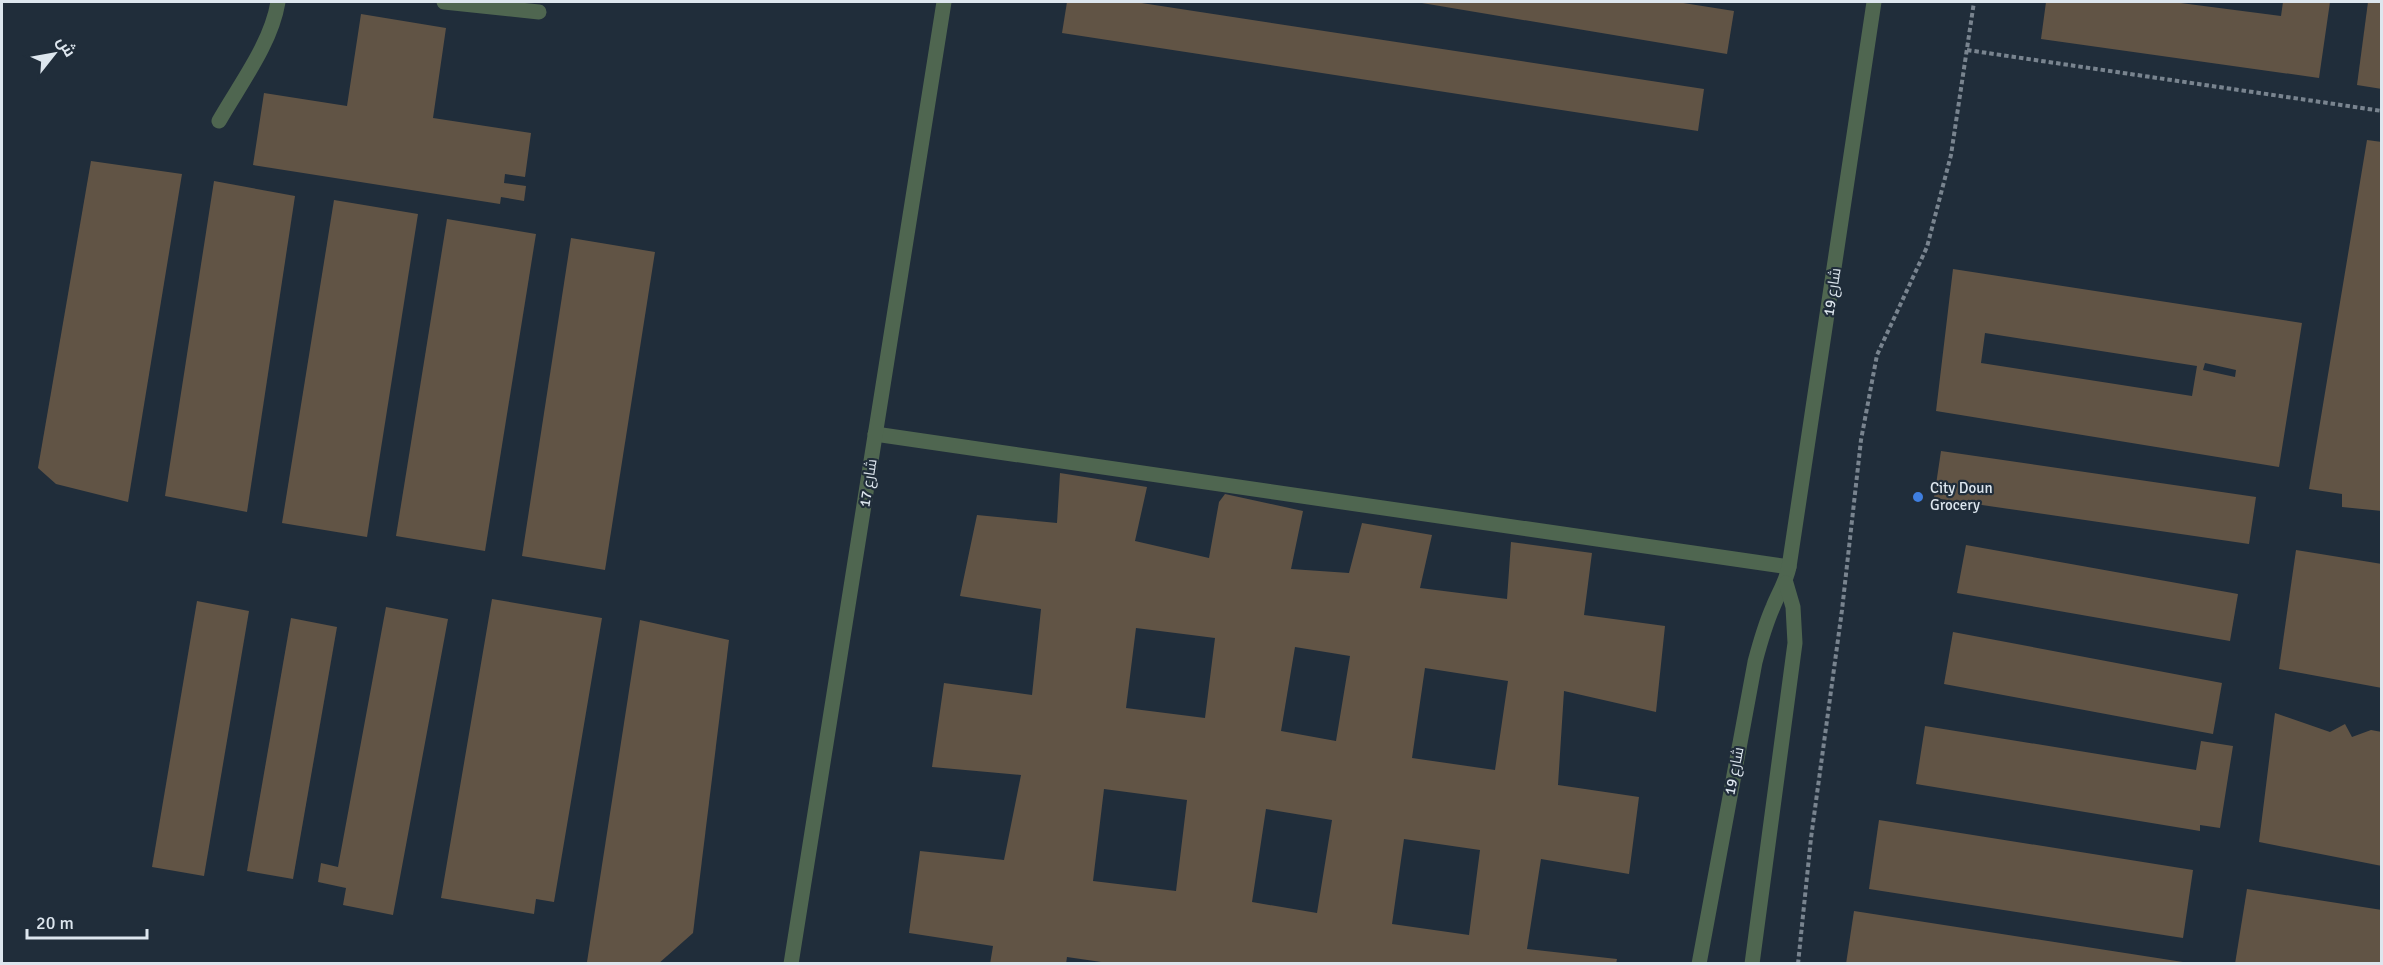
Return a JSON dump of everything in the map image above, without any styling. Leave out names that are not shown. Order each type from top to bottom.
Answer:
[{"type":"street","points":[[219,121],[258,55],[278,2]]},
{"type":"street","points":[[444,2],[539,12]]},
{"type":"street","name":"شارع 17","points":[[791,963],[944,2]]},
{"type":"street","name":"شارع 19","points":[[1699,963],[1755,662],[1773,605],[1786,583],[1789,567],[1874,2]]},
{"type":"street","points":[[875,434],[1789,567]]},
{"type":"street","name":"شارع 19","points":[[1752,963],[1795,644],[1793,607],[1786,583]]},
{"type":"path","points":[[1798,963],[1863,430],[1877,355],[1927,247],[1951,155],[1974,2]]},
{"type":"path","points":[[1967,50],[2382,111]]},
{"type":"building","points":[[1067,2],[1135,2],[1704,89],[1698,131],[1062,33]]},
{"type":"building","points":[[1416,2],[1677,2],[1734,11],[1727,54]]},
{"type":"building","points":[[2046,2],[2173,2],[2281,16],[2283,2],[2330,2],[2319,78],[2041,39]]},
{"type":"building","points":[[2368,2],[2382,2],[2382,89],[2357,85]]},
{"type":"building","points":[[361,14],[446,28],[433,118],[531,133],[525,177],[505,174],[504,183],[526,186],[524,201],[501,197],[500,204],[253,165],[264,93],[347,106]]},
{"type":"building","points":[[2367,140],[2382,142],[2382,511],[2342,507],[2342,494],[2309,489]]},
{"type":"building","points":[[91,161],[182,174],[128,502],[56,484],[38,468]]},
{"type":"building","points":[[214,181],[295,196],[247,512],[165,496]]},
{"type":"building","points":[[334,200],[418,214],[367,537],[282,523]]},
{"type":"building","points":[[447,219],[536,234],[485,551],[396,536]]},
{"type":"building","points":[[571,238],[655,252],[605,570],[522,556]]},
{"type":"building","points":[[1953,269],[2302,323],[2279,467],[1936,411]],"holes":[[[1985,333],[2197,366],[2192,396],[1981,363]],[[2205,363],[2236,370],[2235,377],[2203,370]]]},
{"type":"building","points":[[1941,451],[2256,497],[2249,544],[1934,498]]},
{"type":"building","points":[[1060,473],[1147,487],[1135,541],[1209,558],[1219,502],[1225,494],[1303,511],[1291,569],[1349,573],[1362,523],[1432,535],[1420,588],[1507,599],[1511,542],[1592,553],[1584,615],[1665,626],[1656,712],[1564,691],[1558,785],[1639,797],[1629,874],[1541,859],[1527,949],[1617,959],[1616,964],[1115,964],[1067,957],[1066,964],[990,964],[993,946],[909,933],[920,851],[1004,860],[1021,775],[932,767],[944,683],[1032,695],[1041,609],[960,596],[977,515],[1057,523]],"holes":[[[1136,628],[1215,638],[1205,718],[1126,708]],[[1295,647],[1350,656],[1336,741],[1281,731]],[[1425,668],[1508,681],[1495,770],[1412,758]],[[1104,789],[1187,800],[1176,891],[1093,881]],[[1266,809],[1332,820],[1317,913],[1252,902]],[[1404,839],[1480,850],[1469,935],[1392,924]]]},
{"type":"building","points":[[1966,545],[2238,594],[2230,641],[1957,593]]},
{"type":"building","points":[[2296,550],[2382,564],[2382,688],[2279,669]]},
{"type":"building","points":[[492,599],[602,618],[554,902],[536,899],[534,914],[441,898]]},
{"type":"building","points":[[197,601],[249,611],[204,876],[152,867]]},
{"type":"building","points":[[386,607],[448,619],[393,915],[343,905],[346,888],[318,882],[321,863],[338,867]]},
{"type":"building","points":[[291,618],[337,627],[293,879],[247,871]]},
{"type":"building","points":[[640,620],[729,640],[693,933],[658,964],[595,964],[587,962]]},
{"type":"building","points":[[1953,632],[2222,683],[2213,734],[1944,684]]},
{"type":"building","points":[[2275,713],[2330,732],[2345,724],[2352,737],[2371,730],[2382,732],[2382,866],[2259,842]]},
{"type":"building","points":[[1925,726],[2196,770],[2201,741],[2233,746],[2220,828],[2200,825],[2200,831],[1916,784]]},
{"type":"building","points":[[1879,820],[2193,870],[2183,938],[1869,889]]},
{"type":"building","points":[[2247,889],[2382,910],[2382,964],[2235,964]]},
{"type":"building","points":[[1854,911],[2183,962],[2183,964],[1846,964]]},
{"type":"place","name":"City Doun Grocery","points":[[1918,497]]}]
